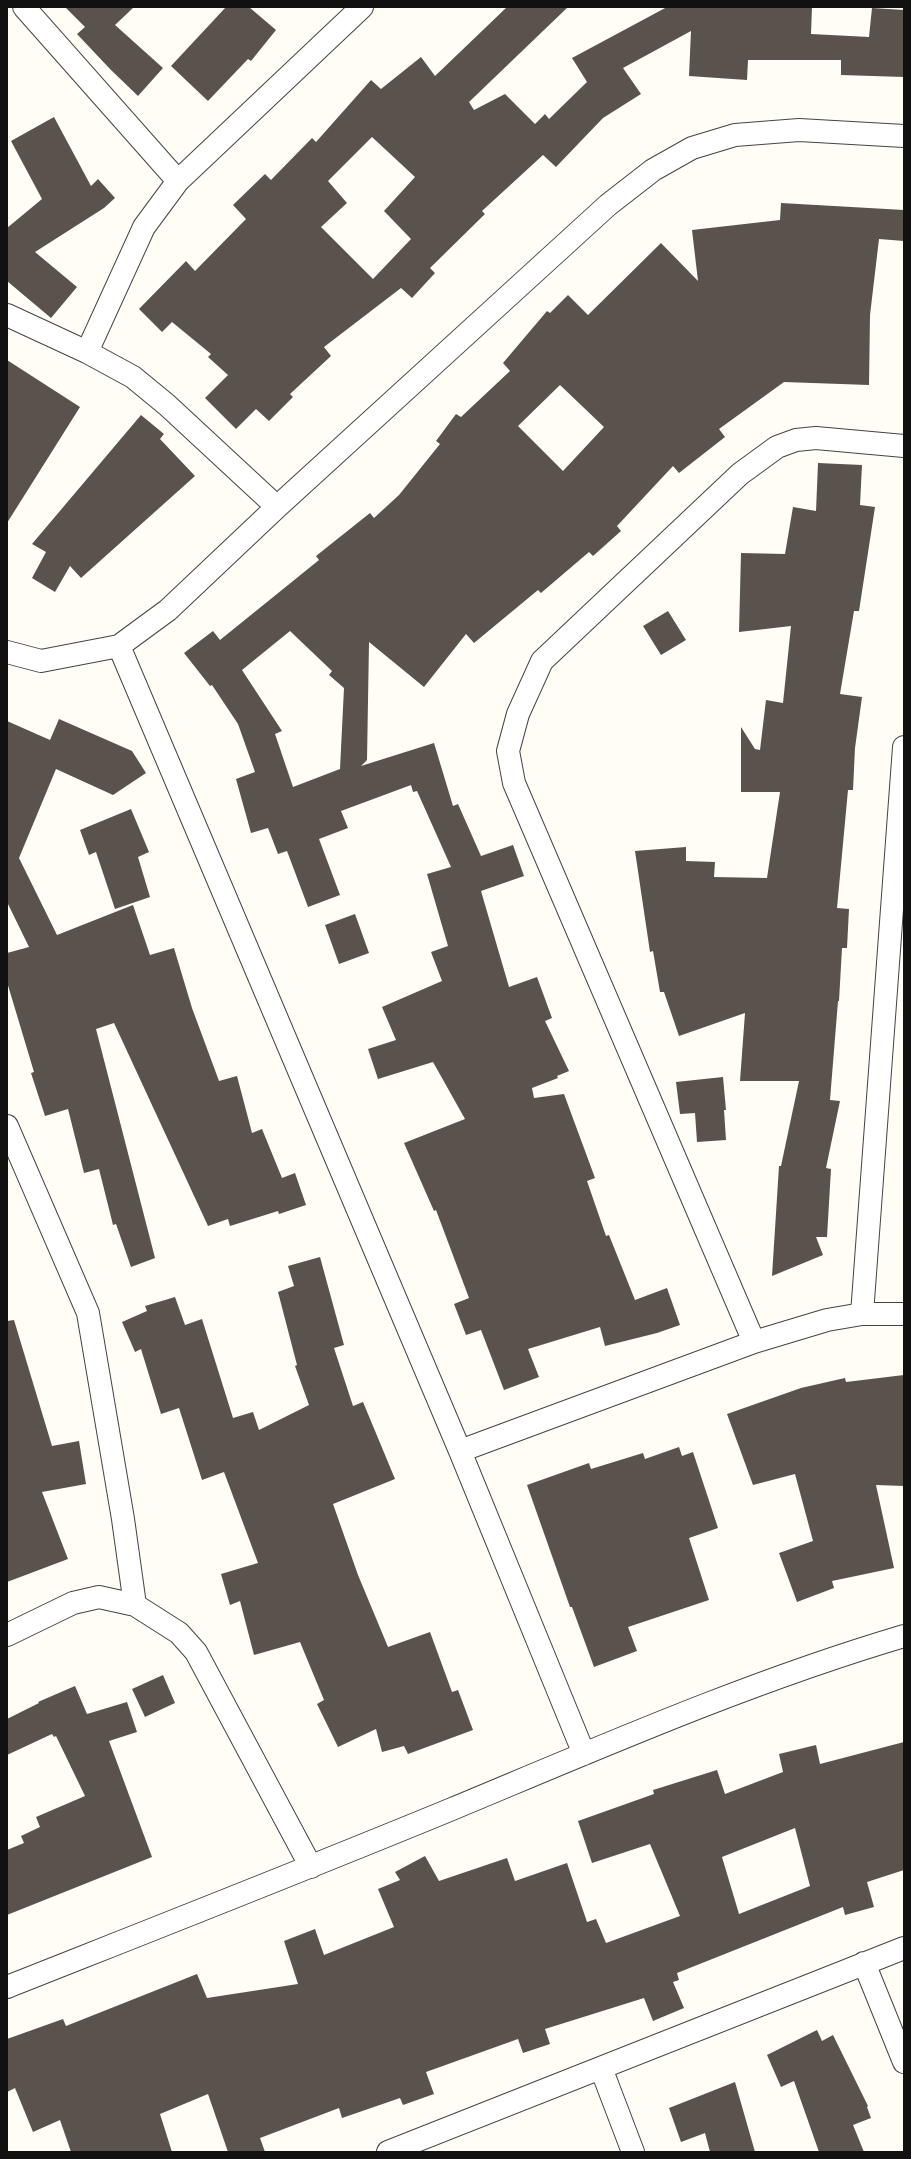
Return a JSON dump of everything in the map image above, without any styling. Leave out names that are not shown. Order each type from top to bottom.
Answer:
[{"type":"street","points":[[24,7],[178,181]]},
{"type":"street","points":[[87,352],[144,227],[178,181],[362,7]]},
{"type":"street","points":[[7,652],[41,661],[118,646],[168,610],[278,507],[608,205],[653,170],[692,148],[735,135],[799,130],[904,136]]},
{"type":"street","points":[[7,315],[87,352],[133,377],[167,405],[278,507]]},
{"type":"street","points":[[754,1342],[514,783],[508,751],[518,714],[542,661],[740,474],[777,447],[796,440],[816,438],[904,446]]},
{"type":"street","points":[[118,646],[460,1451],[584,1754]]},
{"type":"street","points":[[862,1314],[904,747]]},
{"type":"street","points":[[7,1126],[88,1313],[123,1519],[135,1605]]},
{"type":"street","points":[[460,1451],[754,1342],[827,1320],[862,1314],[904,1314]]},
{"type":"street","points":[[7,1635],[74,1603],[99,1597],[135,1605],[179,1633],[196,1652],[311,1867]]},
{"type":"street","points":[[7,1987],[311,1867],[584,1754],[789,1673],[904,1636]]},
{"type":"street","points":[[388,2152],[904,1948]]},
{"type":"street","points":[[864,1963],[904,2062]]},
{"type":"street","points":[[600,2068],[633,2152]]},
{"type":"building","points":[[65,7],[134,7],[115,25],[163,68],[138,96],[77,34],[85,27]]},
{"type":"building","points":[[226,7],[249,7],[276,30],[251,61],[248,59],[208,101],[171,66]]},
{"type":"building","points":[[507,7],[568,7],[469,102],[474,110],[505,94],[535,124],[545,114],[549,119],[587,82],[572,58],[667,7],[812,7],[811,34],[869,37],[872,8],[904,10],[904,77],[841,75],[841,60],[748,60],[747,80],[689,76],[691,31],[623,68],[641,94],[603,118],[556,167],[543,155],[482,211],[485,214],[430,268],[435,273],[412,298],[401,288],[324,347],[331,356],[290,394],[293,397],[269,421],[256,409],[236,429],[205,398],[228,375],[208,357],[211,354],[172,322],[162,332],[139,309],[186,261],[195,271],[246,219],[233,205],[265,174],[271,180],[312,138],[316,142],[371,80],[381,89],[421,57],[435,76]],"holes":[[[372,137],[415,177],[384,211],[411,239],[373,279],[321,227],[347,203],[328,181]]]},
{"type":"building","points":[[54,117],[91,186],[98,179],[115,198],[104,208],[35,252],[77,287],[51,318],[7,281],[7,228],[42,199],[11,141]]},
{"type":"building","points":[[781,203],[904,210],[904,241],[879,239],[870,315],[869,385],[784,382],[719,429],[725,437],[679,473],[673,466],[617,526],[621,531],[593,556],[589,552],[541,593],[538,590],[474,643],[466,634],[424,687],[369,642],[367,760],[361,766],[434,743],[453,806],[458,804],[481,856],[513,845],[524,876],[481,891],[509,987],[537,977],[552,1018],[545,1021],[569,1071],[557,1076],[558,1078],[532,1088],[534,1098],[564,1094],[595,1178],[587,1181],[606,1236],[609,1235],[635,1300],[667,1288],[680,1325],[657,1333],[605,1346],[600,1327],[528,1349],[539,1377],[504,1390],[481,1330],[466,1335],[454,1304],[469,1298],[436,1210],[434,1211],[404,1143],[465,1119],[433,1062],[378,1079],[368,1049],[396,1040],[382,1007],[442,981],[431,952],[448,946],[427,874],[451,867],[417,791],[413,792],[411,785],[341,811],[348,828],[319,839],[340,895],[308,907],[287,851],[278,854],[268,828],[251,833],[236,779],[255,772],[238,724],[212,685],[210,686],[184,653],[213,631],[220,640],[319,560],[316,556],[370,513],[374,518],[399,495],[440,444],[436,441],[456,414],[461,417],[510,371],[503,363],[547,311],[550,313],[568,295],[588,315],[661,243],[698,281],[692,230],[780,220]],"holes":[[[560,385],[604,427],[563,471],[518,426]],[[290,631],[332,671],[329,675],[344,688],[340,769],[293,787],[275,734],[282,731],[242,670]]]},
{"type":"building","points":[[7,360],[80,407],[7,523]]},
{"type":"building","points":[[141,415],[164,434],[160,439],[195,476],[81,578],[70,566],[55,592],[32,578],[46,552],[32,544]]},
{"type":"building","points":[[818,463],[862,465],[860,505],[875,507],[859,611],[854,611],[840,694],[862,697],[855,748],[853,790],[848,790],[837,908],[849,909],[847,948],[842,948],[830,1100],[840,1101],[826,1168],[831,1169],[827,1237],[816,1237],[823,1255],[772,1276],[779,1166],[781,1166],[799,1081],[740,1081],[745,1013],[679,1036],[664,992],[660,992],[653,951],[650,952],[635,851],[686,847],[686,861],[715,862],[714,877],[767,878],[780,792],[741,792],[741,727],[755,749],[760,750],[766,700],[783,703],[791,626],[739,632],[741,553],[785,554],[793,507],[816,511]]},
{"type":"building","points":[[668,611],[686,640],[661,655],[643,626]]},
{"type":"building","points":[[59,719],[132,751],[146,773],[113,795],[56,769],[19,858],[57,935],[133,905],[150,955],[174,948],[192,1008],[219,1081],[237,1076],[252,1133],[262,1129],[282,1178],[295,1173],[306,1205],[279,1214],[278,1211],[230,1226],[228,1219],[208,1226],[114,1023],[96,1029],[155,1258],[131,1267],[116,1224],[113,1225],[99,1169],[84,1173],[68,1109],[45,1116],[31,1073],[34,1072],[7,982],[7,953],[29,947],[7,902],[7,721],[50,740]]},
{"type":"building","points":[[131,809],[149,852],[138,857],[150,897],[115,909],[96,852],[89,855],[80,830]]},
{"type":"building","points":[[355,914],[369,953],[339,964],[325,925]]},
{"type":"building","points":[[723,1077],[726,1110],[724,1110],[726,1140],[697,1142],[695,1113],[680,1114],[676,1082]]},
{"type":"building","points":[[320,1257],[344,1345],[334,1348],[353,1406],[363,1402],[395,1479],[333,1504],[358,1575],[388,1647],[430,1632],[452,1692],[458,1690],[473,1730],[408,1754],[404,1746],[382,1752],[376,1729],[338,1747],[317,1704],[324,1700],[300,1642],[254,1655],[240,1601],[230,1605],[221,1574],[258,1563],[224,1472],[202,1480],[179,1408],[161,1414],[141,1349],[135,1352],[122,1322],[147,1311],[145,1306],[175,1297],[185,1325],[202,1319],[233,1418],[253,1412],[259,1430],[309,1405],[295,1366],[297,1365],[278,1292],[294,1286],[288,1266]]},
{"type":"building","points":[[14,1320],[52,1446],[79,1441],[86,1484],[42,1492],[68,1559],[7,1582],[7,1321]]},
{"type":"building","points":[[904,1375],[904,1486],[876,1485],[894,1568],[832,1581],[834,1588],[797,1602],[779,1553],[813,1541],[795,1474],[753,1485],[727,1414],[801,1388],[845,1378],[846,1382]]},
{"type":"building","points":[[679,1447],[682,1456],[693,1452],[718,1528],[689,1538],[709,1600],[628,1627],[637,1651],[594,1667],[572,1607],[570,1607],[527,1485],[589,1463],[591,1469],[643,1453],[645,1459]]},
{"type":"building","points":[[163,1675],[175,1703],[145,1717],[132,1689]]},
{"type":"building","points":[[75,1686],[87,1714],[127,1702],[137,1732],[109,1741],[152,1857],[7,1915],[7,1850],[24,1843],[21,1836],[40,1827],[36,1817],[85,1796],[56,1736],[54,1737],[52,1734],[7,1755],[7,1719],[39,1703],[38,1702]]},
{"type":"building","points":[[904,1742],[904,1870],[867,1882],[874,1907],[845,1915],[843,1907],[677,1973],[679,1980],[673,1982],[684,2008],[653,2021],[644,1998],[545,2029],[550,2044],[523,2053],[518,2039],[426,2072],[434,2094],[403,2105],[400,2098],[342,2118],[339,2108],[260,2138],[265,2152],[228,2152],[208,2094],[160,2114],[172,2152],[71,2152],[60,2120],[33,2132],[15,2088],[7,2092],[7,2039],[63,2019],[66,2026],[197,1974],[207,1998],[298,1984],[284,1941],[315,1929],[324,1955],[394,1927],[378,1889],[400,1880],[395,1872],[425,1856],[439,1881],[507,1858],[515,1881],[567,1863],[587,1922],[596,1919],[606,1943],[680,1916],[650,1844],[592,1863],[578,1821],[654,1794],[653,1790],[717,1770],[725,1794],[783,1772],[779,1754],[816,1745],[820,1764]],"holes":[[[795,1828],[810,1886],[739,1914],[722,1857]]]},
{"type":"building","points":[[817,2030],[822,2041],[833,2035],[868,2106],[867,2107],[871,2118],[853,2125],[864,2152],[819,2152],[794,2081],[781,2087],[767,2055]]},
{"type":"building","points":[[735,2082],[755,2152],[710,2152],[705,2133],[681,2142],[669,2108]]}]
